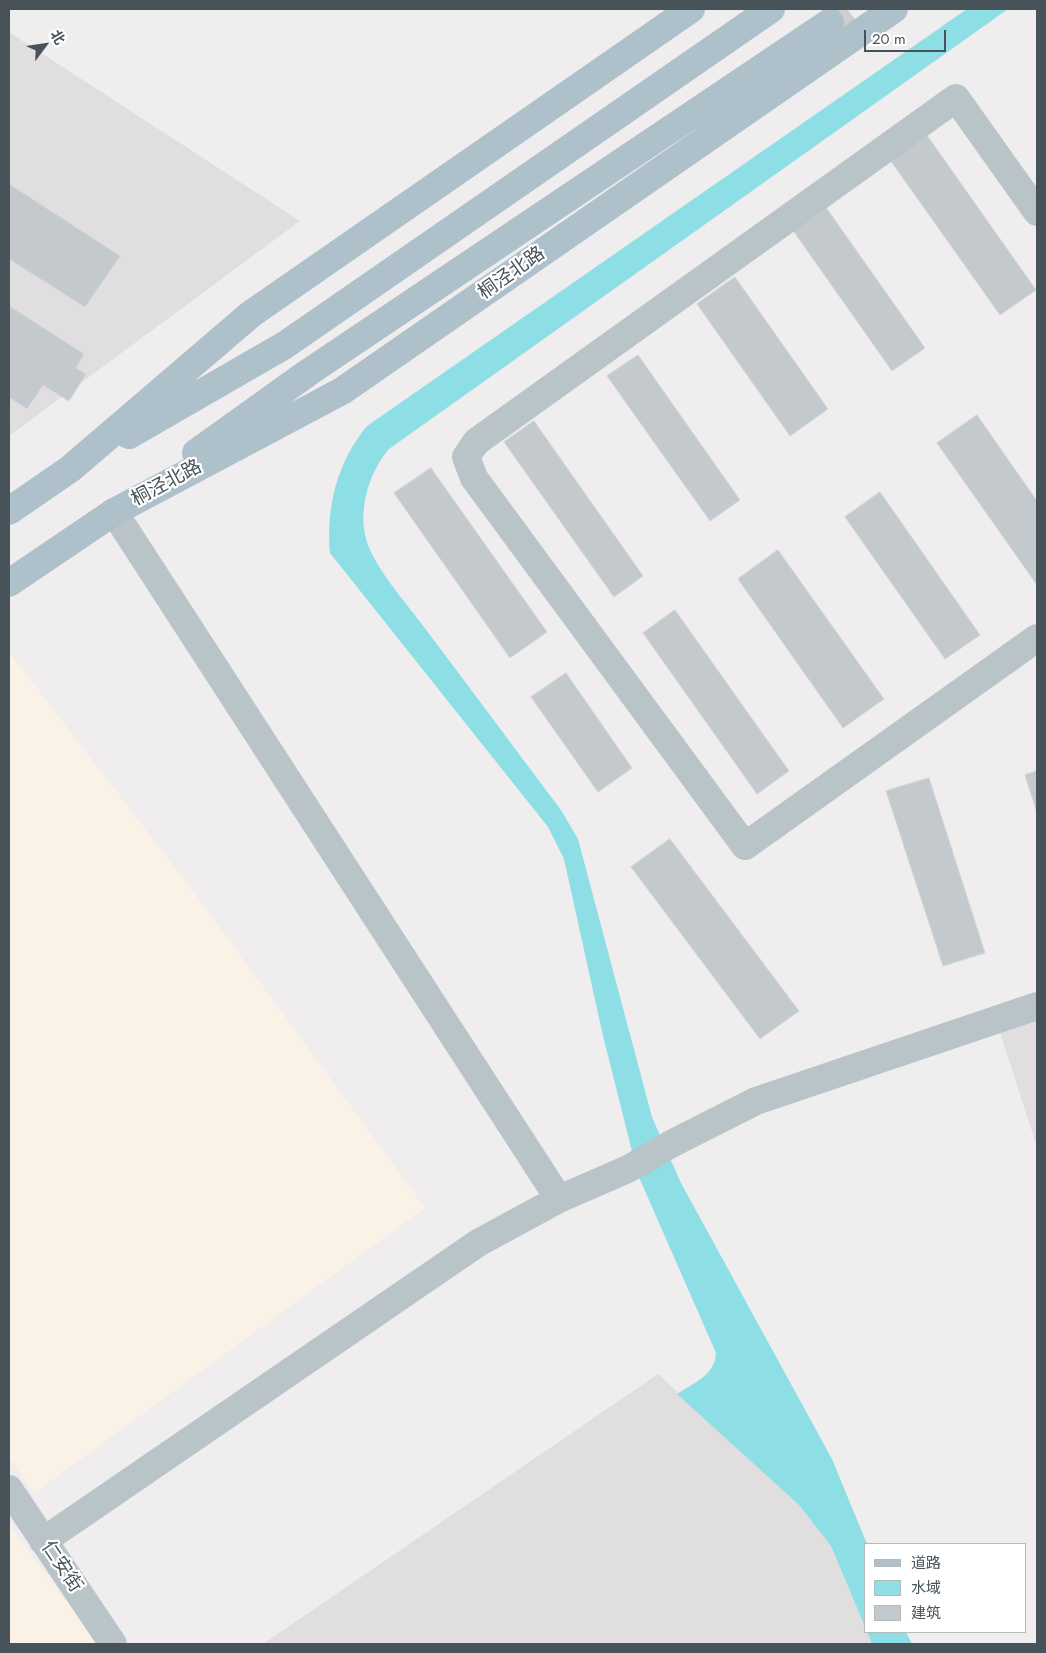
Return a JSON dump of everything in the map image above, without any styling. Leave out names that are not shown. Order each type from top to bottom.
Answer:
[{"type":"main road","points":[[70,469],[251,314],[690,9]]},
{"type":"main road","points":[[9,511],[70,469],[285,345],[771,9]]},
{"type":"main road","name":"桐泾北路","points":[[114,512],[342,391],[894,9]]},
{"type":"main road","name":"桐泾北路","points":[[9,583],[114,512],[308,372],[830,22]]},
{"type":"street","points":[[1037,212],[956,98],[476,442],[466,457],[474,478],[745,846],[1037,638]]},
{"type":"street","points":[[114,512],[559,1200]]},
{"type":"street","points":[[43,1540],[478,1244],[559,1200],[628,1169],[673,1143],[756,1101],[1037,1006]]},
{"type":"street","name":"仁安街","points":[[9,1490],[113,1644]]},
{"type":"shaded area","points":[[9,32],[300,221],[9,436]]},
{"type":"shaded area","points":[[9,652],[193,891],[425,1208],[34,1493],[9,1457]]},
{"type":"shaded area","points":[[1037,997],[1037,1147],[993,1011]]},
{"type":"shaded area","points":[[658,1374],[799,1505],[831,1546],[864,1625],[864,1633],[867,1633],[872,1644],[263,1644]]},
{"type":"shaded area","points":[[9,1525],[98,1644],[9,1644]]},
{"type":"water","points":[[967,9],[1008,9],[389,449],[382,458],[371,480],[364,505],[363,518],[367,542],[384,574],[561,810],[578,839],[652,1117],[681,1183],[832,1459],[867,1543],[864,1543],[864,1625],[831,1546],[799,1505],[677,1394],[708,1373],[715,1361],[716,1353],[638,1175],[603,1036],[564,859],[548,827],[330,553],[330,519],[336,486],[348,455],[367,426]]},
{"type":"water","points":[[867,1633],[906,1633],[912,1644],[872,1644]]},
{"type":"building","points":[[924,131],[1036,290],[1000,315],[888,157]]},
{"type":"building","points":[[9,184],[120,256],[85,307],[9,259]]},
{"type":"building","points":[[825,206],[925,348],[892,371],[792,229]]},
{"type":"building","points":[[735,277],[828,409],[790,436],[697,304]]},
{"type":"building","points":[[9,306],[84,354],[76,368],[86,374],[69,401],[43,385],[27,409],[9,397]]},
{"type":"building","points":[[638,355],[740,500],[710,521],[607,376]]},
{"type":"building","points":[[977,415],[1037,501],[1037,585],[937,443]]},
{"type":"building","points":[[534,421],[643,576],[614,597],[504,442]]},
{"type":"building","points":[[431,468],[547,632],[510,658],[394,493]]},
{"type":"building","points":[[880,492],[980,635],[945,659],[845,517]]},
{"type":"building","points":[[778,550],[884,699],[843,728],[738,579]]},
{"type":"building","points":[[675,610],[789,771],[757,794],[643,633]]},
{"type":"building","points":[[566,673],[632,768],[598,792],[531,697]]},
{"type":"building","points":[[1037,771],[1037,813],[1025,775]]},
{"type":"building","points":[[929,778],[985,953],[943,966],[886,791]]},
{"type":"building","points":[[670,839],[799,1011],[760,1039],[631,867]]},
{"type":"tunnel","points":[[830,22],[847,9]]}]
